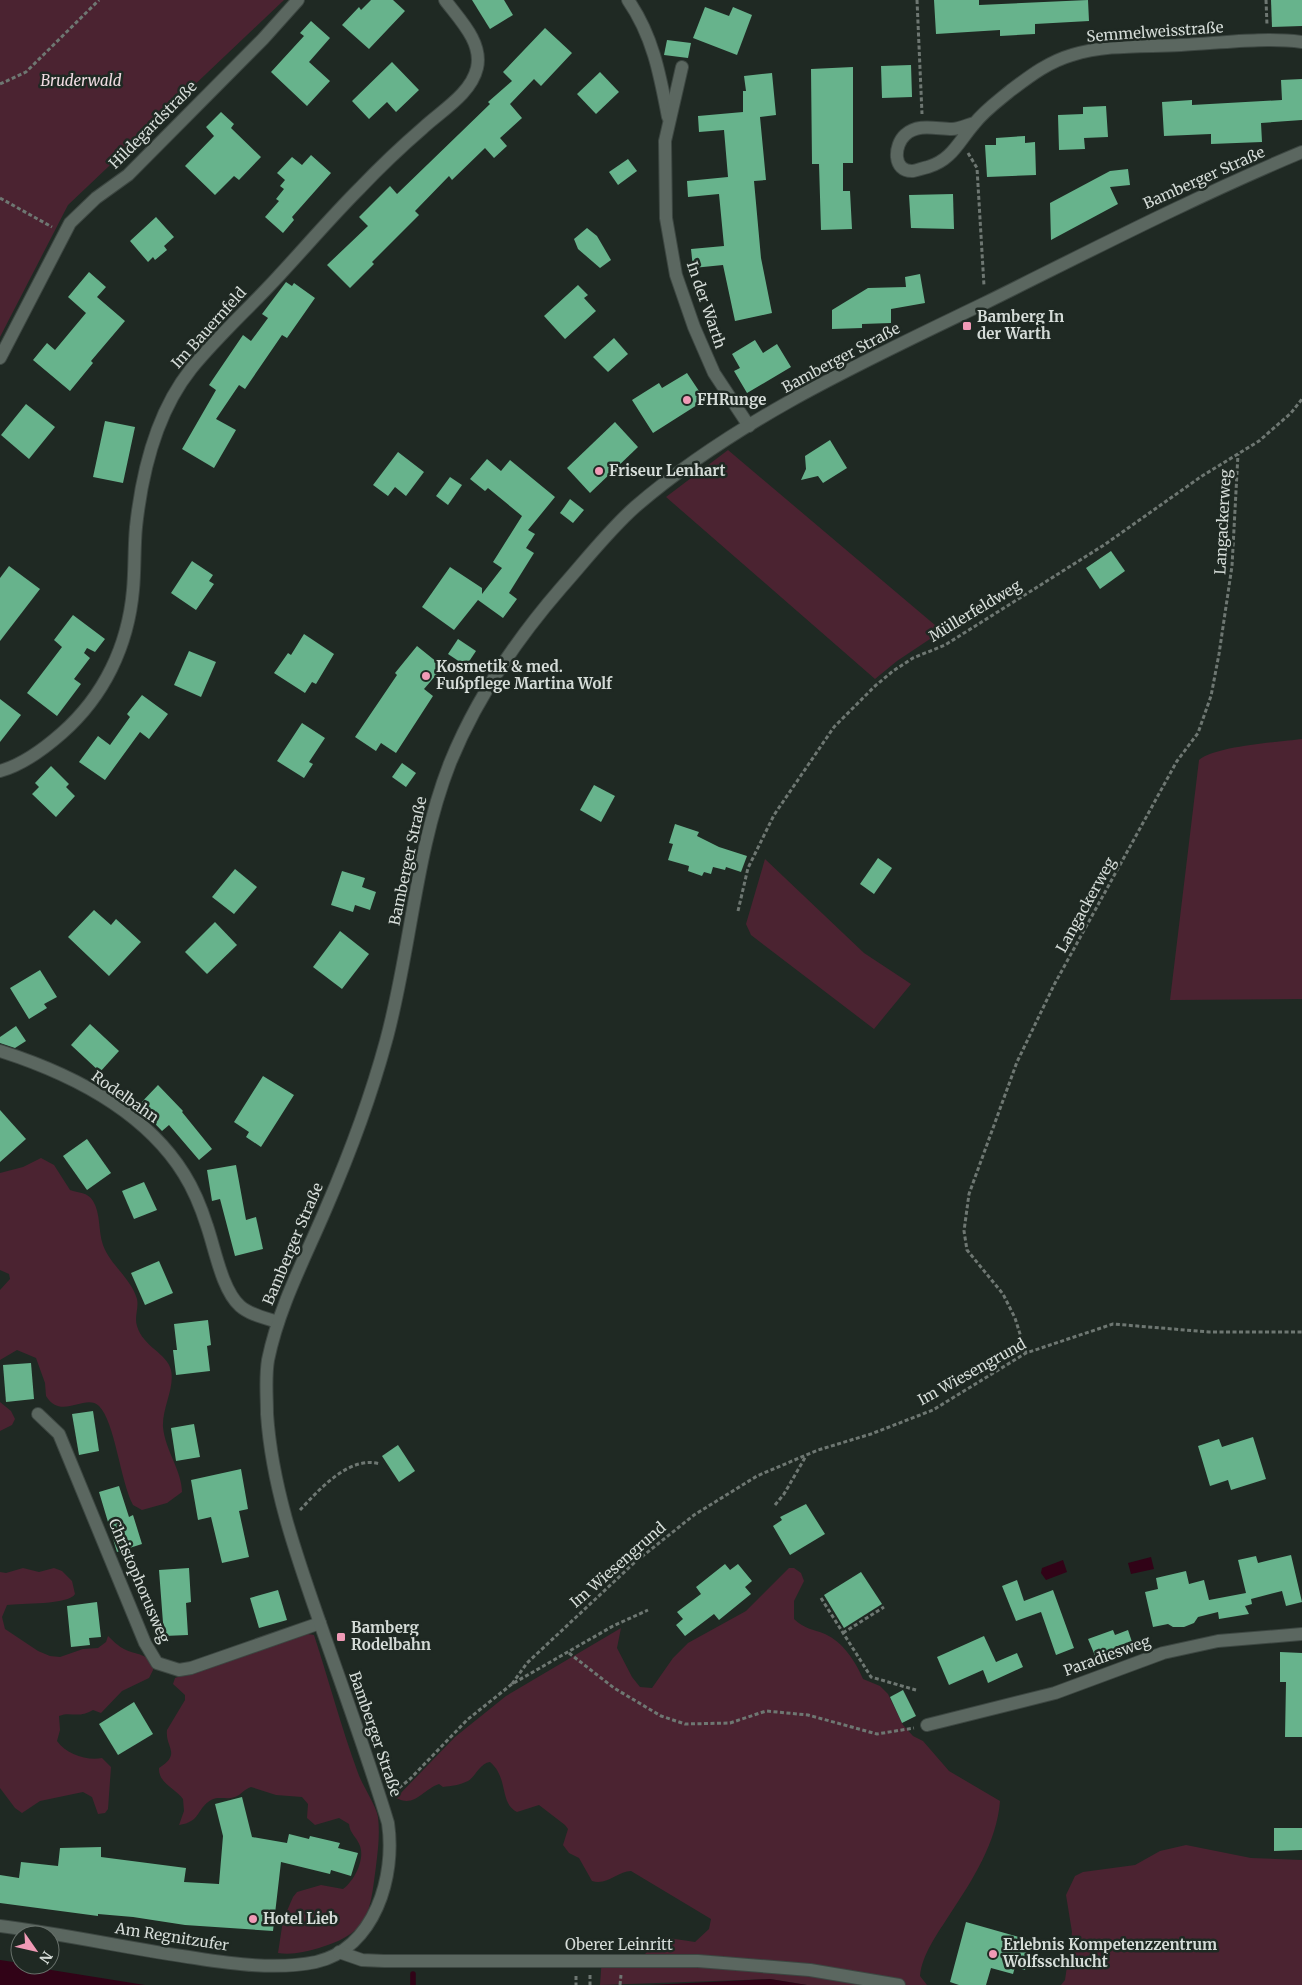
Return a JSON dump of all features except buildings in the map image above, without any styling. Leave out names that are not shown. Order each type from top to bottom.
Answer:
[{"type":"street","name":"Hildegardstraße","points":[[0,358],[17,328],[63,234],[80,212],[128,175],[263,39],[298,0]]},
{"type":"street","name":"Im Bauernfeld","points":[[0,771],[33,754],[68,728],[96,698],[114,665],[128,620],[133,590],[136,529],[149,456],[166,407],[183,380],[215,341],[273,282],[360,188],[458,96],[475,75],[478,53],[474,40],[445,0]]},
{"type":"street","name":"In der Warth","points":[[628,0],[642,20],[655,53],[669,124]]},
{"type":"street","name":"Semmelweisstraße","points":[[974,123],[954,129],[923,127],[908,132],[898,141],[895,154],[899,164],[905,169],[912,171],[931,166],[944,158],[960,144],[974,123],[1032,74],[1073,54],[1106,49],[1267,41],[1302,42]]},
{"type":"street","name":"In der Warth","points":[[682,67],[665,141],[666,218],[676,275],[694,327],[714,373],[749,426]]},
{"type":"street","name":"Bamberger Straße","points":[[339,1952],[362,1932],[380,1902],[387,1883],[391,1854],[390,1835],[381,1800],[287,1522],[269,1447],[267,1366],[278,1322],[333,1192],[378,1067],[399,987],[426,843],[438,798],[453,757],[484,694],[544,608],[612,530],[634,508],[682,470],[749,426],[849,370],[1136,227],[1240,178],[1302,152]]},
{"type":"street","name":"Rodelbahn","points":[[0,1051],[62,1075],[105,1098],[152,1134],[183,1172],[197,1197],[232,1298],[247,1312],[278,1322]]},
{"type":"street","name":"Christophorusweg","points":[[38,1414],[59,1434],[145,1643],[157,1663],[179,1670],[191,1668],[320,1623]]},
{"type":"street","name":"Paradiesweg","points":[[927,1725],[1055,1693],[1163,1653],[1218,1641],[1302,1634]]},
{"type":"street","name":"Am Regnitzufer","points":[[0,1926],[223,1962],[296,1965],[318,1961],[339,1952]]},
{"type":"street","name":"Oberer Leinritt","points":[[339,1952],[362,1960],[384,1961],[698,1962],[810,1970],[899,1985]]},
{"type":"path","points":[[0,84],[26,72],[100,0]]},
{"type":"path","points":[[917,0],[922,94]]},
{"type":"path","points":[[1266,0],[1267,41]]},
{"type":"path","points":[[974,159],[977,168],[982,276],[987,302]]},
{"type":"path","points":[[0,198],[63,234]]},
{"type":"path","name":"Müllerfeldweg","points":[[738,911],[748,868],[774,815],[834,727],[869,692],[893,671],[913,658],[944,644],[1104,545],[1202,476],[1277,427],[1302,399]]},
{"type":"path","name":"Langackerweg","points":[[1026,1353],[1015,1318],[1003,1294],[967,1250],[964,1231],[969,1194],[1017,1062],[1054,985],[1177,761],[1198,733],[1211,696],[1231,573],[1238,454]]},
{"type":"path","name":"Im Wiesengrund","points":[[512,1684],[527,1662],[634,1564],[694,1515],[757,1476],[807,1455],[933,1410],[1026,1353],[1113,1324],[1209,1332],[1302,1332]]},
{"type":"path","points":[[775,1505],[784,1494],[807,1455]]},
{"type":"path","points":[[287,1522],[323,1486],[337,1476],[356,1466],[372,1462],[380,1464]]},
{"type":"path","points":[[821,1598],[871,1677],[916,1690]]},
{"type":"path","points":[[843,1633],[884,1607]]},
{"type":"path","name":"Im Wiesengrund","points":[[381,1800],[410,1779],[467,1720],[512,1684],[569,1653],[613,1626],[648,1610]]},
{"type":"path","points":[[569,1653],[614,1688],[660,1716],[685,1724],[730,1723],[766,1710],[808,1715],[877,1734],[927,1725]]},
{"type":"green space","name":"Bruderwald","points":[[0,0],[284,0],[68,205],[0,337]]},
{"type":"green space","points":[[728,450],[942,631],[897,661],[875,679],[666,497]]},
{"type":"green space","points":[[1302,739],[1302,999],[1170,1000],[1199,760],[1207,755],[1233,748]]},
{"type":"green space","points":[[765,859],[864,953],[911,984],[874,1029],[751,935],[746,924]]},
{"type":"green space","points":[[41,1158],[54,1165],[70,1190],[86,1194],[93,1201],[96,1206],[101,1240],[106,1252],[134,1291],[137,1299],[136,1323],[140,1333],[149,1345],[169,1364],[172,1377],[163,1427],[164,1436],[179,1476],[182,1492],[167,1503],[142,1510],[133,1505],[124,1481],[109,1425],[105,1414],[99,1406],[87,1402],[66,1407],[52,1403],[46,1396],[45,1383],[36,1358],[17,1350],[0,1360],[0,1290],[10,1279],[9,1274],[0,1270],[0,1173],[23,1167]]},
{"type":"green space","points":[[0,1402],[11,1411],[15,1419],[12,1425],[0,1431]]},
{"type":"green space","points":[[23,1568],[39,1572],[54,1568],[62,1571],[72,1581],[75,1594],[71,1598],[55,1602],[7,1605],[2,1617],[5,1629],[38,1651],[50,1656],[60,1657],[83,1649],[98,1648],[106,1642],[108,1636],[124,1649],[146,1657],[154,1668],[149,1678],[122,1691],[101,1713],[93,1710],[79,1715],[67,1714],[59,1716],[60,1730],[57,1741],[61,1746],[77,1755],[96,1759],[102,1758],[111,1767],[108,1809],[105,1813],[98,1814],[92,1797],[83,1792],[40,1801],[22,1813],[15,1808],[0,1788],[0,1572],[6,1573]]},
{"type":"green space","points":[[789,1568],[794,1568],[801,1573],[804,1581],[794,1601],[794,1619],[805,1627],[825,1634],[838,1642],[853,1659],[863,1679],[880,1686],[888,1694],[903,1725],[913,1736],[923,1741],[949,1771],[1000,1801],[998,1816],[989,1846],[967,1888],[927,1952],[920,1976],[927,1985],[807,1985],[770,1979],[600,1985],[602,1957],[642,1957],[662,1937],[695,1942],[709,1929],[711,1919],[631,1871],[603,1882],[592,1881],[579,1858],[569,1853],[563,1845],[568,1829],[565,1825],[539,1805],[517,1812],[511,1808],[500,1775],[490,1762],[483,1765],[468,1781],[443,1787],[439,1784],[413,1800],[403,1801],[396,1798],[455,1737],[506,1696],[621,1628],[617,1648],[632,1677],[640,1687],[652,1688],[673,1658],[688,1643],[746,1611]]},
{"type":"green space","points":[[302,1633],[314,1635],[352,1756],[360,1778],[377,1812],[379,1823],[378,1842],[372,1896],[369,1908],[358,1928],[336,1942],[319,1948],[283,1954],[278,1953],[283,1920],[297,1892],[321,1885],[343,1889],[358,1870],[361,1858],[360,1846],[349,1824],[339,1818],[315,1825],[307,1818],[308,1804],[302,1797],[276,1795],[251,1787],[235,1797],[211,1800],[195,1818],[179,1825],[184,1811],[183,1799],[164,1782],[159,1773],[159,1768],[170,1758],[171,1750],[167,1730],[185,1700],[185,1695],[173,1684],[175,1678]]},
{"type":"green space","points":[[1186,1845],[1251,1858],[1302,1860],[1302,1985],[1061,1985],[1065,1980],[1072,1932],[1066,1895],[1075,1876],[1083,1872],[1135,1865],[1160,1851]]},
{"type":"shaded area","points":[[1151,1557],[1154,1569],[1131,1574],[1128,1563]]},
{"type":"shaded area","points":[[1063,1560],[1067,1572],[1046,1580],[1041,1573],[1042,1568]]},
{"type":"shaded area","points":[[0,1960],[10,1962],[10,1975],[60,1975],[60,1971],[145,1985],[0,1985]]},
{"type":"shaded area","points":[[770,1979],[807,1985],[650,1985]]},
{"type":"waterway","points":[[413,1974],[413,1985]]},
{"type":"place","name":"Bamberg In der Warth","points":[[967,326]]},
{"type":"place","name":"FHRunge","points":[[687,400]]},
{"type":"place","name":"Friseur Lenhart","points":[[599,471]]},
{"type":"place","name":"Kosmetik & med. Fußpflege Martina Wolf","points":[[426,676]]},
{"type":"place","name":"Bamberg Rodelbahn","points":[[341,1637]]},
{"type":"place","name":"Hotel Lieb","points":[[253,1919]]},
{"type":"place","name":"Erlebnis Kompetenzzentrum Wolfsschlucht","points":[[993,1954]]}]
